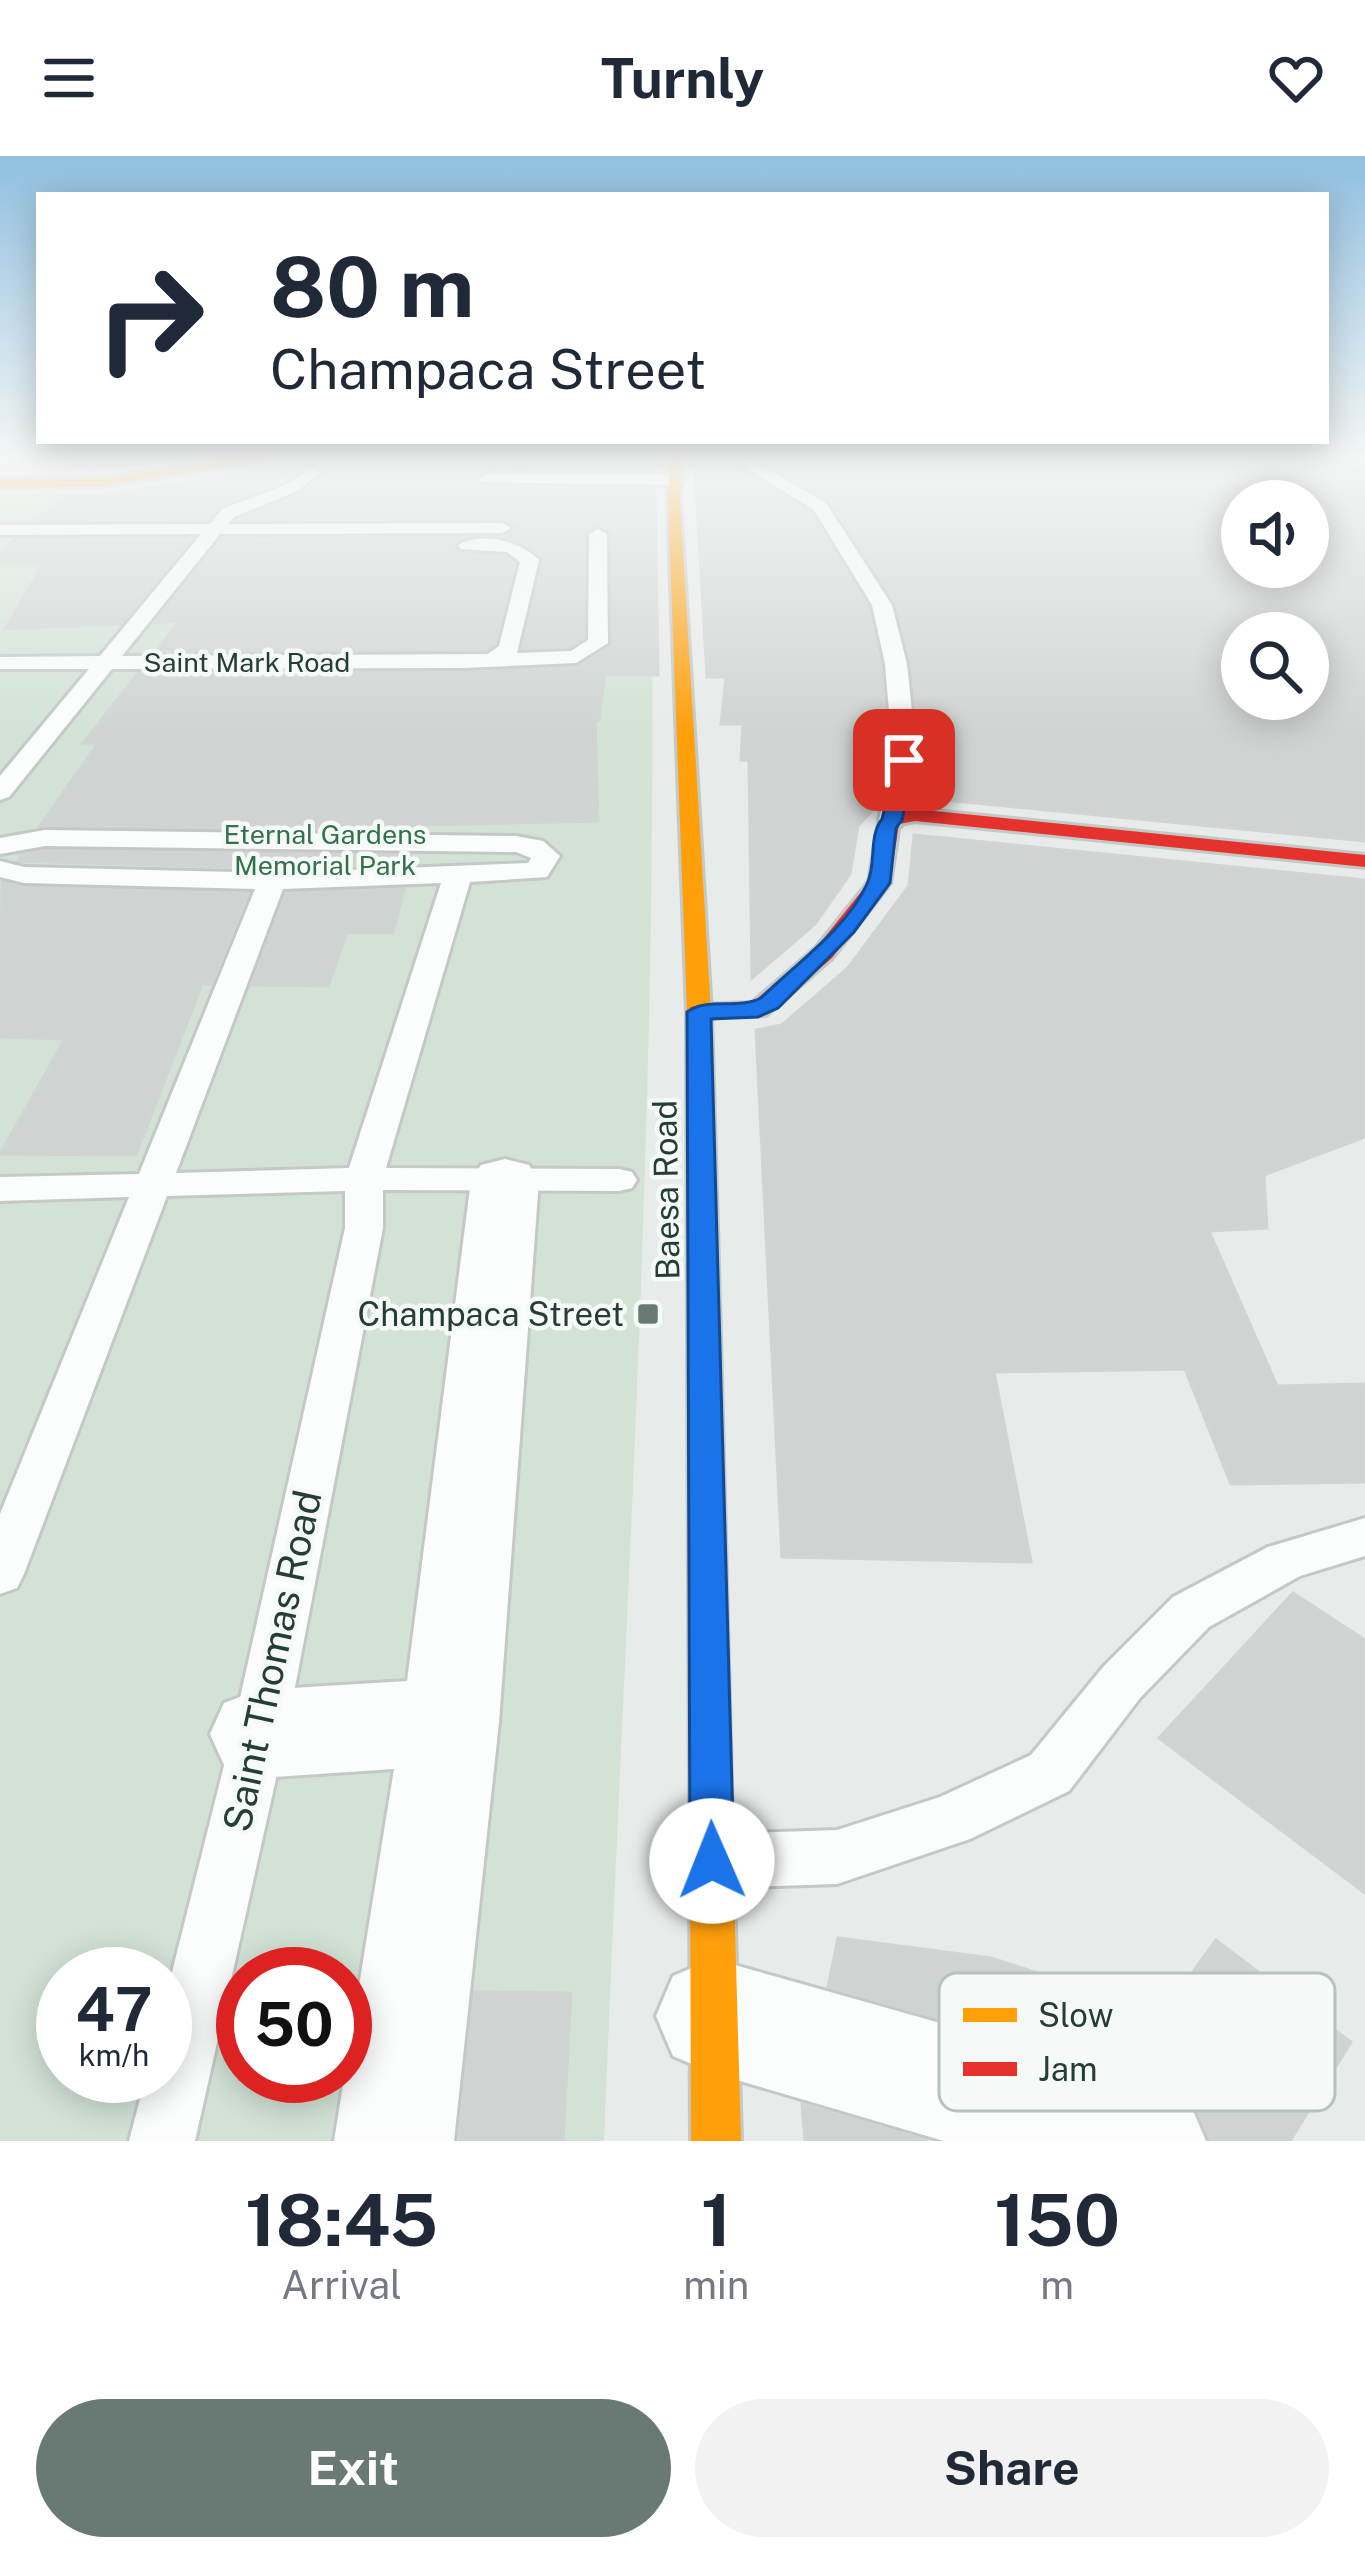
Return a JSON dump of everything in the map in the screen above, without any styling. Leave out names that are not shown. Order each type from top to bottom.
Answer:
[{"type":"main road","name":"Baesa Road","points":[[679,547],[699,1012],[716,2141]]},
{"type":"main road","points":[[699,1012],[758,1010],[824,953],[879,883],[886,827],[892,820],[915,815],[1365,861]]},
{"type":"street","points":[[394,2141],[450,1722],[505,1180]]},
{"type":"street","points":[[259,1734],[450,1722]]},
{"type":"street","points":[[713,2016],[939,2081]]},
{"type":"street","points":[[1042,2111],[1146,2141]]},
{"type":"lane","points":[[0,793],[203,547]]},
{"type":"lane","points":[[494,660],[509,650],[530,560],[512,547],[500,547]]},
{"type":"lane","name":"Saint Mark Road","points":[[0,663],[576,657],[598,643],[598,547]]},
{"type":"lane","points":[[845,547],[882,605],[896,664],[904,760],[892,820]]},
{"type":"lane","points":[[0,847],[45,838],[450,843],[533,847],[546,856],[537,872],[457,877],[272,881],[24,875],[0,869]]},
{"type":"lane","name":"Saint Thomas Road","points":[[162,2141],[259,1734],[364,1228],[364,1179],[457,877]]},
{"type":"lane","points":[[0,1574],[272,881]]},
{"type":"lane","points":[[0,1189],[364,1179],[619,1180]]},
{"type":"lane","points":[[712,1861],[837,1857],[950,1820],[1051,1773],[1122,1682],[1191,1612],[1285,1561],[1365,1537]]},
{"type":"green space","name":"Eternal Gardens Memorial Park","points":[[0,547],[650,547],[646,1123],[604,2141],[0,2141]]},
{"type":"building","points":[[7,547],[185,547],[121,624],[5,629],[44,563],[0,563],[0,553]]},
{"type":"building","points":[[215,547],[456,547],[461,554],[505,556],[515,564],[495,643],[487,650],[156,651],[180,621],[155,623]]},
{"type":"building","points":[[527,547],[584,547],[584,638],[570,647],[523,648],[543,561]]},
{"type":"building","points":[[611,547],[656,547],[658,675],[605,674],[599,720],[595,720],[598,821],[418,825],[417,830],[40,826],[98,743],[83,743],[138,673],[576,668],[610,647]]},
{"type":"building","points":[[699,547],[831,547],[868,607],[881,665],[888,759],[878,804],[858,826],[850,874],[815,924],[752,978],[749,760],[741,760],[743,724],[721,724],[726,677],[707,677]]},
{"type":"building","points":[[860,547],[1221,547],[1221,588],[1329,588],[1329,547],[1365,547],[1365,841],[913,797],[921,759],[911,664],[896,603]]},
{"type":"building","points":[[914,835],[1365,880],[1365,1137],[1264,1175],[1267,1228],[1209,1231],[1277,1386],[1365,1384],[1365,1482],[1231,1484],[1185,1369],[994,1372],[1031,1562],[782,1557],[756,1030],[782,1025],[848,968],[909,886]]},
{"type":"building","points":[[45,850],[411,855],[410,863],[272,868],[17,861],[21,855]]},
{"type":"building","points":[[2,882],[24,887],[248,893],[211,984],[202,984],[136,1155],[0,1154],[65,1039],[0,1037]]},
{"type":"building","points":[[404,889],[393,933],[347,933],[328,986],[252,985],[286,893]]},
{"type":"building","points":[[1293,1593],[1365,1640],[1365,1893],[1159,1738]]},
{"type":"building","points":[[838,1938],[991,1958],[1038,1973],[939,1973],[939,2018],[828,1987]]},
{"type":"building","points":[[1216,1940],[1260,1973],[1192,1973]]},
{"type":"building","points":[[474,1992],[571,1993],[563,2141],[459,2141]]},
{"type":"building","points":[[1335,2030],[1351,2042],[1335,2068]]},
{"type":"building","points":[[802,2104],[928,2141],[805,2141]]},
{"type":"building","points":[[1198,2111],[1308,2111],[1290,2141],[1210,2141]]},
{"type":"traffic: slow","points":[[676,547],[699,1012],[704,1336]]},
{"type":"traffic: slow","points":[[711,1823],[716,2141]]},
{"type":"traffic: jam","points":[[699,1012],[758,1010],[824,953],[879,883],[886,827],[892,820],[915,815],[1365,861]]},
{"type":"traffic: jam","points":[[704,1336],[711,1823]]},
{"type":"place","name":"Champaca Street","points":[[648,1314]]},
{"type":"route","points":[[712,1861],[699,1012],[758,1010],[847,927],[879,883],[886,827],[892,820],[904,760]]}]
